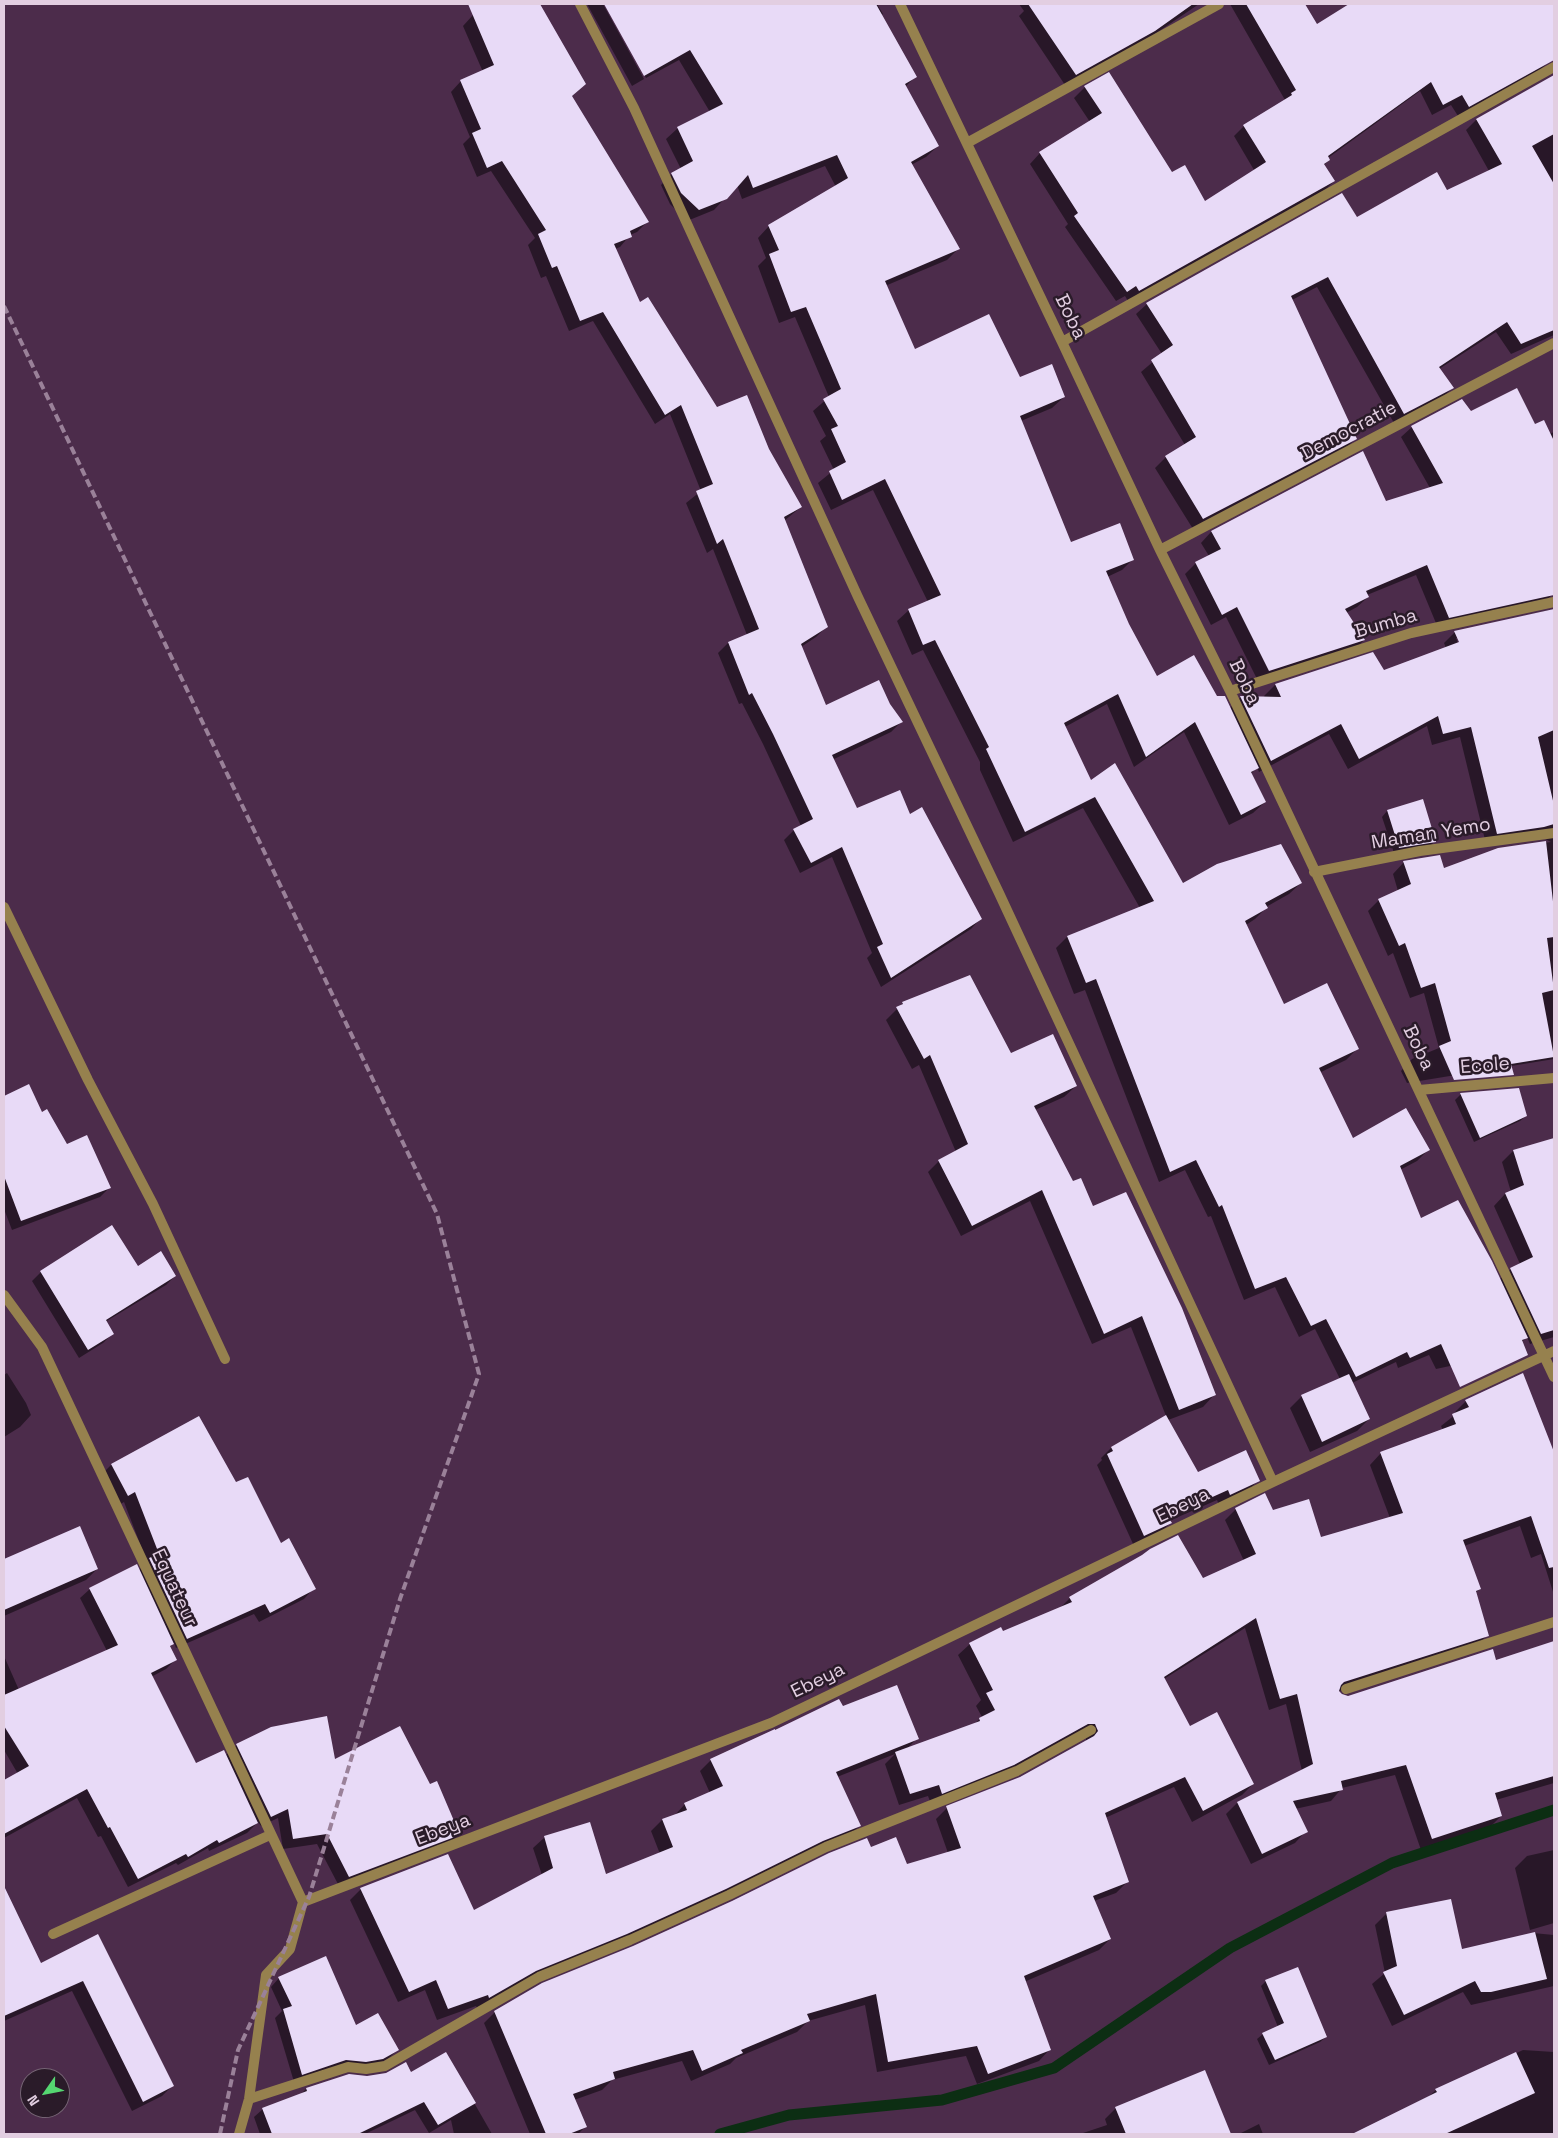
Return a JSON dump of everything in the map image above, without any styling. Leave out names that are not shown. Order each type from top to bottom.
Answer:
[{"type":"street","points":[[580,4],[634,108],[854,588],[999,893],[1273,1482]]},
{"type":"street","name":"Boba","points":[[900,4],[1160,550],[1230,691],[1314,872],[1419,1090],[1549,1352],[1554,1377]]},
{"type":"street","points":[[967,143],[1219,4]]},
{"type":"street","points":[[1062,342],[1554,67]]},
{"type":"street","name":"Democratie","points":[[1160,550],[1554,343]]},
{"type":"street","name":"Bumba","points":[[1230,691],[1411,633],[1554,602]]},
{"type":"street","name":"Maman Yemo","points":[[1314,872],[1420,851],[1554,833]]},
{"type":"street","points":[[4,907],[88,1080],[153,1204],[226,1359]]},
{"type":"street","name":"Ecole","points":[[1419,1090],[1554,1078]]},
{"type":"street","name":"Equateur","points":[[4,1294],[42,1347],[303,1902]]},
{"type":"street","name":"Ebeya","points":[[303,1902],[771,1723],[1549,1352]]},
{"type":"street","points":[[1346,1689],[1554,1622]]},
{"type":"street","points":[[249,2099],[348,2067],[366,2069],[385,2066],[539,1977],[630,1940],[729,1895],[826,1847],[1017,1772],[1091,1730]]},
{"type":"street","points":[[53,1934],[270,1835]]},
{"type":"street","points":[[239,2134],[249,2099],[266,1975],[290,1948],[303,1902]]},
{"type":"building","points":[[468,4],[540,4],[586,84],[572,96],[649,222],[630,231],[632,237],[614,244],[640,302],[648,297],[717,407],[747,395],[769,449],[802,507],[784,517],[828,627],[801,644],[826,705],[879,680],[890,704],[903,722],[832,755],[857,808],[900,790],[910,814],[922,807],[982,919],[891,978],[877,947],[883,944],[842,847],[811,863],[793,829],[813,819],[752,693],[749,695],[728,642],[759,629],[723,539],[717,544],[696,491],[713,484],[681,405],[665,415],[603,312],[580,321],[557,266],[552,268],[538,234],[546,230],[502,161],[487,168],[472,133],[481,129],[460,80],[494,65]]},
{"type":"building","points":[[604,4],[876,4],[917,77],[905,84],[939,146],[911,162],[960,249],[885,281],[915,349],[989,314],[1020,377],[1052,364],[1065,397],[1020,416],[1071,542],[1120,523],[1134,560],[1106,571],[1129,624],[1157,676],[1194,655],[1217,696],[1225,696],[1259,768],[1251,772],[1266,802],[1241,815],[1195,722],[1146,757],[1118,694],[1064,723],[1091,780],[1115,763],[1183,883],[1217,864],[1281,844],[1302,883],[1265,903],[1268,908],[1245,921],[1284,1004],[1327,983],[1359,1049],[1319,1068],[1353,1138],[1406,1108],[1430,1150],[1400,1166],[1421,1218],[1458,1200],[1492,1261],[1528,1338],[1522,1340],[1528,1355],[1460,1387],[1441,1344],[1410,1358],[1407,1352],[1356,1377],[1326,1319],[1311,1326],[1286,1277],[1255,1289],[1222,1205],[1219,1207],[1196,1160],[1170,1172],[1096,979],[1086,983],[1067,936],[1154,901],[1095,797],[1025,832],[986,749],[989,747],[935,640],[923,645],[908,609],[941,595],[885,479],[842,500],[829,471],[846,462],[831,429],[838,426],[823,399],[841,389],[806,307],[791,312],[769,254],[779,250],[768,225],[848,178],[837,155],[753,188],[748,175],[727,199],[699,210],[681,193],[671,173],[693,161],[677,127],[723,104],[690,50],[644,76]]},
{"type":"building","points":[[1028,4],[1193,4],[1155,31],[1076,75]]},
{"type":"building","points":[[1246,4],[1305,4],[1317,24],[1349,4],[1554,4],[1554,60],[1469,107],[1462,95],[1443,105],[1431,82],[1328,156],[1330,160],[1324,164],[1335,181],[1139,291],[1136,286],[1127,292],[1074,216],[1078,213],[1039,152],[1102,113],[1084,86],[1109,72],[1172,172],[1185,165],[1205,201],[1266,162],[1243,125],[1292,95],[1291,93],[1296,90]]},
{"type":"building","points":[[1554,75],[1554,134],[1532,146],[1554,184],[1554,330],[1521,344],[1507,322],[1439,367],[1454,388],[1404,414],[1328,277],[1291,296],[1357,439],[1203,519],[1165,456],[1196,437],[1151,360],[1173,345],[1146,303],[1342,193],[1357,217],[1437,172],[1447,190],[1502,164],[1476,119]]},
{"type":"building","points":[[1517,388],[1535,424],[1544,420],[1554,441],[1554,595],[1449,618],[1427,565],[1366,591],[1369,597],[1345,609],[1365,640],[1269,671],[1237,607],[1222,615],[1195,562],[1221,549],[1211,531],[1363,451],[1386,501],[1443,483],[1411,426],[1462,399],[1471,411]]},
{"type":"building","points":[[1554,609],[1554,730],[1538,737],[1554,805],[1554,824],[1544,827],[1497,834],[1471,727],[1443,734],[1438,716],[1359,759],[1341,724],[1271,761],[1240,696],[1281,697],[1275,684],[1373,652],[1384,670],[1459,642],[1454,631]]},
{"type":"building","points":[[1423,799],[1436,842],[1399,848],[1387,810]]},
{"type":"building","points":[[1546,841],[1554,910],[1554,937],[1547,938],[1554,990],[1542,993],[1554,1057],[1511,1064],[1514,1075],[1454,1080],[1439,1046],[1451,1041],[1435,983],[1421,988],[1405,943],[1399,946],[1378,899],[1411,884],[1403,861],[1440,855],[1444,868],[1498,848]]},
{"type":"building","points":[[970,975],[1011,1053],[1053,1034],[1077,1086],[1034,1106],[1073,1181],[1081,1178],[1093,1206],[1126,1192],[1182,1308],[1216,1395],[1179,1410],[1142,1316],[1104,1334],[1042,1190],[972,1226],[938,1160],[968,1144],[930,1055],[924,1059],[896,1007],[903,1004],[902,1002]]},
{"type":"building","points":[[29,1084],[42,1112],[47,1109],[67,1144],[87,1135],[111,1188],[21,1221],[4,1176],[4,1096]]},
{"type":"building","points":[[1519,1088],[1527,1116],[1480,1138],[1460,1093]]},
{"type":"building","points":[[1554,1138],[1554,1330],[1541,1334],[1510,1268],[1533,1257],[1505,1193],[1524,1185],[1513,1150]]},
{"type":"building","points":[[112,1225],[138,1266],[161,1251],[176,1276],[106,1320],[114,1334],[88,1350],[40,1271]]},
{"type":"building","points":[[1523,1373],[1554,1452],[1554,1567],[1549,1568],[1531,1516],[1463,1540],[1481,1589],[1476,1591],[1489,1636],[1344,1682],[1339,1691],[1348,1696],[1493,1649],[1496,1660],[1554,1641],[1554,1776],[1495,1793],[1502,1816],[1432,1839],[1406,1765],[1341,1781],[1343,1790],[1293,1801],[1308,1832],[1262,1854],[1237,1802],[1313,1764],[1297,1694],[1280,1699],[1256,1618],[1164,1677],[1190,1726],[1217,1712],[1254,1784],[1203,1811],[1185,1777],[1105,1813],[1129,1882],[1093,1896],[1111,1939],[1024,1976],[1051,2050],[988,2074],[977,2046],[888,2062],[876,1994],[807,2014],[810,2021],[741,2050],[743,2053],[702,2071],[693,2050],[613,2072],[615,2079],[573,2094],[587,2127],[569,2134],[546,2134],[494,2011],[542,1983],[633,1946],[732,1901],[829,1853],[867,1838],[871,1847],[896,1837],[907,1864],[961,1848],[946,1806],[1020,1777],[1094,1736],[1098,1731],[1095,1724],[1088,1724],[1014,1765],[942,1794],[939,1785],[910,1794],[895,1752],[980,1721],[979,1718],[995,1710],[986,1693],[993,1690],[969,1643],[1001,1627],[1003,1631],[1072,1602],[1069,1597],[1150,1549],[1178,1535],[1203,1578],[1256,1554],[1235,1508],[1265,1493],[1273,1510],[1309,1499],[1321,1537],[1403,1513],[1380,1452],[1456,1424],[1452,1414],[1469,1407],[1465,1400]]},
{"type":"building","points":[[1349,1374],[1370,1419],[1322,1442],[1301,1395]]},
{"type":"building","points":[[1166,1415],[1198,1472],[1246,1450],[1260,1481],[1230,1495],[1228,1490],[1168,1517],[1172,1523],[1144,1536],[1107,1454],[1113,1451],[1111,1447]]},
{"type":"building","points":[[199,1416],[236,1482],[248,1477],[281,1543],[289,1538],[316,1589],[270,1613],[265,1604],[187,1639],[149,1558],[159,1554],[135,1492],[128,1496],[111,1464]]},
{"type":"building","points":[[80,1526],[98,1569],[4,1610],[4,1559]]},
{"type":"building","points":[[137,1564],[174,1644],[170,1646],[177,1660],[151,1673],[196,1763],[224,1750],[258,1823],[219,1843],[217,1840],[188,1857],[186,1854],[138,1879],[87,1789],[4,1834],[4,1780],[29,1766],[4,1726],[4,1695],[118,1645],[89,1588]]},
{"type":"building","points":[[897,1685],[919,1739],[836,1772],[861,1826],[823,1841],[726,1889],[627,1934],[536,1971],[489,1998],[488,1995],[448,2009],[436,1980],[409,1992],[360,1888],[448,1854],[474,1910],[553,1868],[544,1836],[590,1822],[606,1874],[673,1847],[662,1819],[687,1810],[684,1803],[723,1786],[710,1759],[839,1699],[843,1706]]},
{"type":"building","points":[[327,1716],[335,1759],[400,1726],[430,1784],[437,1781],[460,1835],[349,1877],[327,1834],[293,1839],[288,1809],[271,1817],[236,1744],[271,1727]]},
{"type":"building","points":[[4,1886],[41,1963],[98,1934],[174,2086],[143,2102],[83,1981],[4,2016]]},
{"type":"building","points":[[1451,1899],[1462,1949],[1535,1932],[1547,1979],[1491,1992],[1481,1992],[1475,1981],[1404,2015],[1383,1972],[1397,1966],[1386,1912]]},
{"type":"building","points":[[326,1956],[356,2025],[378,2013],[399,2050],[383,2059],[366,2062],[346,2060],[302,2075],[283,2009],[292,2006],[278,1977]]},
{"type":"building","points":[[1298,1967],[1327,2037],[1275,2060],[1262,2033],[1284,2023],[1265,1980]]},
{"type":"building","points":[[446,2052],[476,2103],[438,2125],[424,2102],[358,2134],[272,2134],[262,2108],[307,2091],[306,2088],[349,2074],[367,2076],[386,2073],[406,2062],[411,2072]]},
{"type":"building","points":[[1516,2052],[1535,2093],[1445,2134],[1352,2134],[1437,2092],[1435,2089]]},
{"type":"building","points":[[1205,2070],[1231,2134],[1126,2134],[1115,2107]]},
{"type":"waterway","points":[[720,2134],[789,2115],[942,2100],[1054,2068],[1230,1948],[1392,1863],[1554,1810]]},
{"type":"railway","points":[[4,306],[437,1214],[479,1374],[400,1599],[309,1897],[238,2050],[220,2134]]}]
